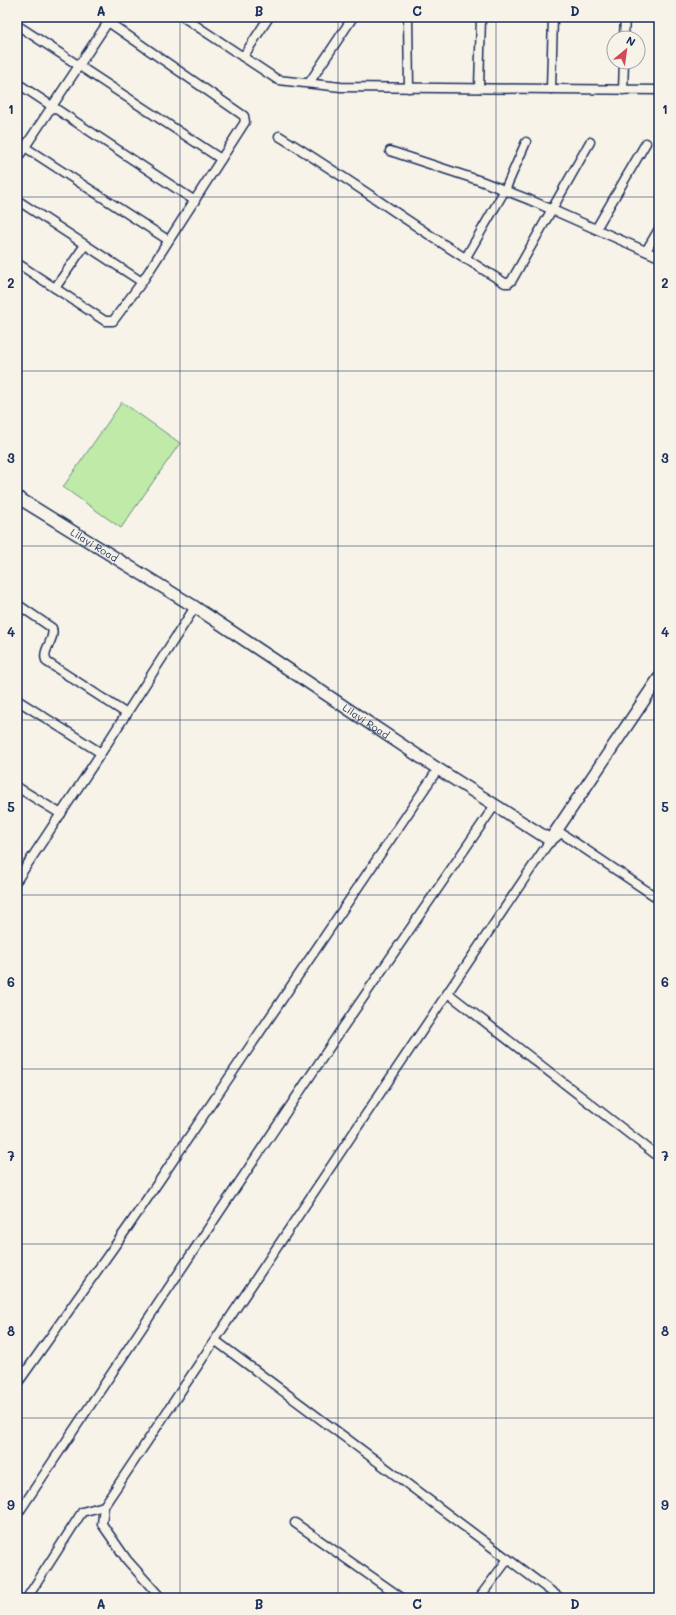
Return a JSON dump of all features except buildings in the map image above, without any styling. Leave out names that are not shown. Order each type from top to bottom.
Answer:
[{"type":"street","points":[[183,17],[278,80],[341,87],[659,90]]},
{"type":"street","points":[[243,57],[268,17]]},
{"type":"street","points":[[309,83],[353,17]]},
{"type":"street","points":[[408,17],[409,88]]},
{"type":"street","points":[[479,88],[481,17]]},
{"type":"street","points":[[551,89],[553,17]]},
{"type":"street","points":[[624,30],[625,17]]},
{"type":"street","points":[[17,159],[80,65],[104,19],[244,116],[245,122],[195,201],[168,240],[142,282],[113,322],[105,321],[17,263]]},
{"type":"street","points":[[17,25],[221,159]]},
{"type":"street","points":[[623,90],[624,70]]},
{"type":"street","points":[[17,82],[195,201]]},
{"type":"street","points":[[279,136],[330,167],[465,259],[505,284],[509,283],[590,142]]},
{"type":"street","points":[[17,142],[168,240]]},
{"type":"street","points":[[465,259],[505,190],[526,142]]},
{"type":"street","points":[[596,229],[646,143]]},
{"type":"street","points":[[390,152],[505,190],[659,258]]},
{"type":"street","points":[[17,200],[142,282]]},
{"type":"street","points":[[646,251],[659,229]]},
{"type":"street","points":[[55,288],[85,245]]},
{"type":"street","name":"Lilayi Road","points":[[17,497],[195,607],[438,769],[550,840]]},
{"type":"street","points":[[17,604],[52,628],[53,637],[46,654],[48,662],[127,714]]},
{"type":"street","points":[[18,876],[127,714],[195,607]]},
{"type":"street","points":[[161,1598],[127,1560],[102,1524],[104,1506],[216,1341],[381,1092],[449,994],[659,678]]},
{"type":"street","points":[[17,700],[101,753]]},
{"type":"street","points":[[17,1384],[128,1226],[438,769]]},
{"type":"street","points":[[17,787],[61,814]]},
{"type":"street","points":[[17,1515],[339,1033],[495,805]]},
{"type":"street","points":[[550,840],[561,833],[659,899]]},
{"type":"street","points":[[449,994],[659,1157]]},
{"type":"street","points":[[216,1341],[560,1598]]},
{"type":"street","points":[[27,1598],[82,1512],[104,1506]]},
{"type":"street","points":[[295,1523],[402,1598]]},
{"type":"street","points":[[479,1598],[508,1559]]},
{"type":"green space","points":[[122,402],[180,443],[121,528],[63,487]]}]
